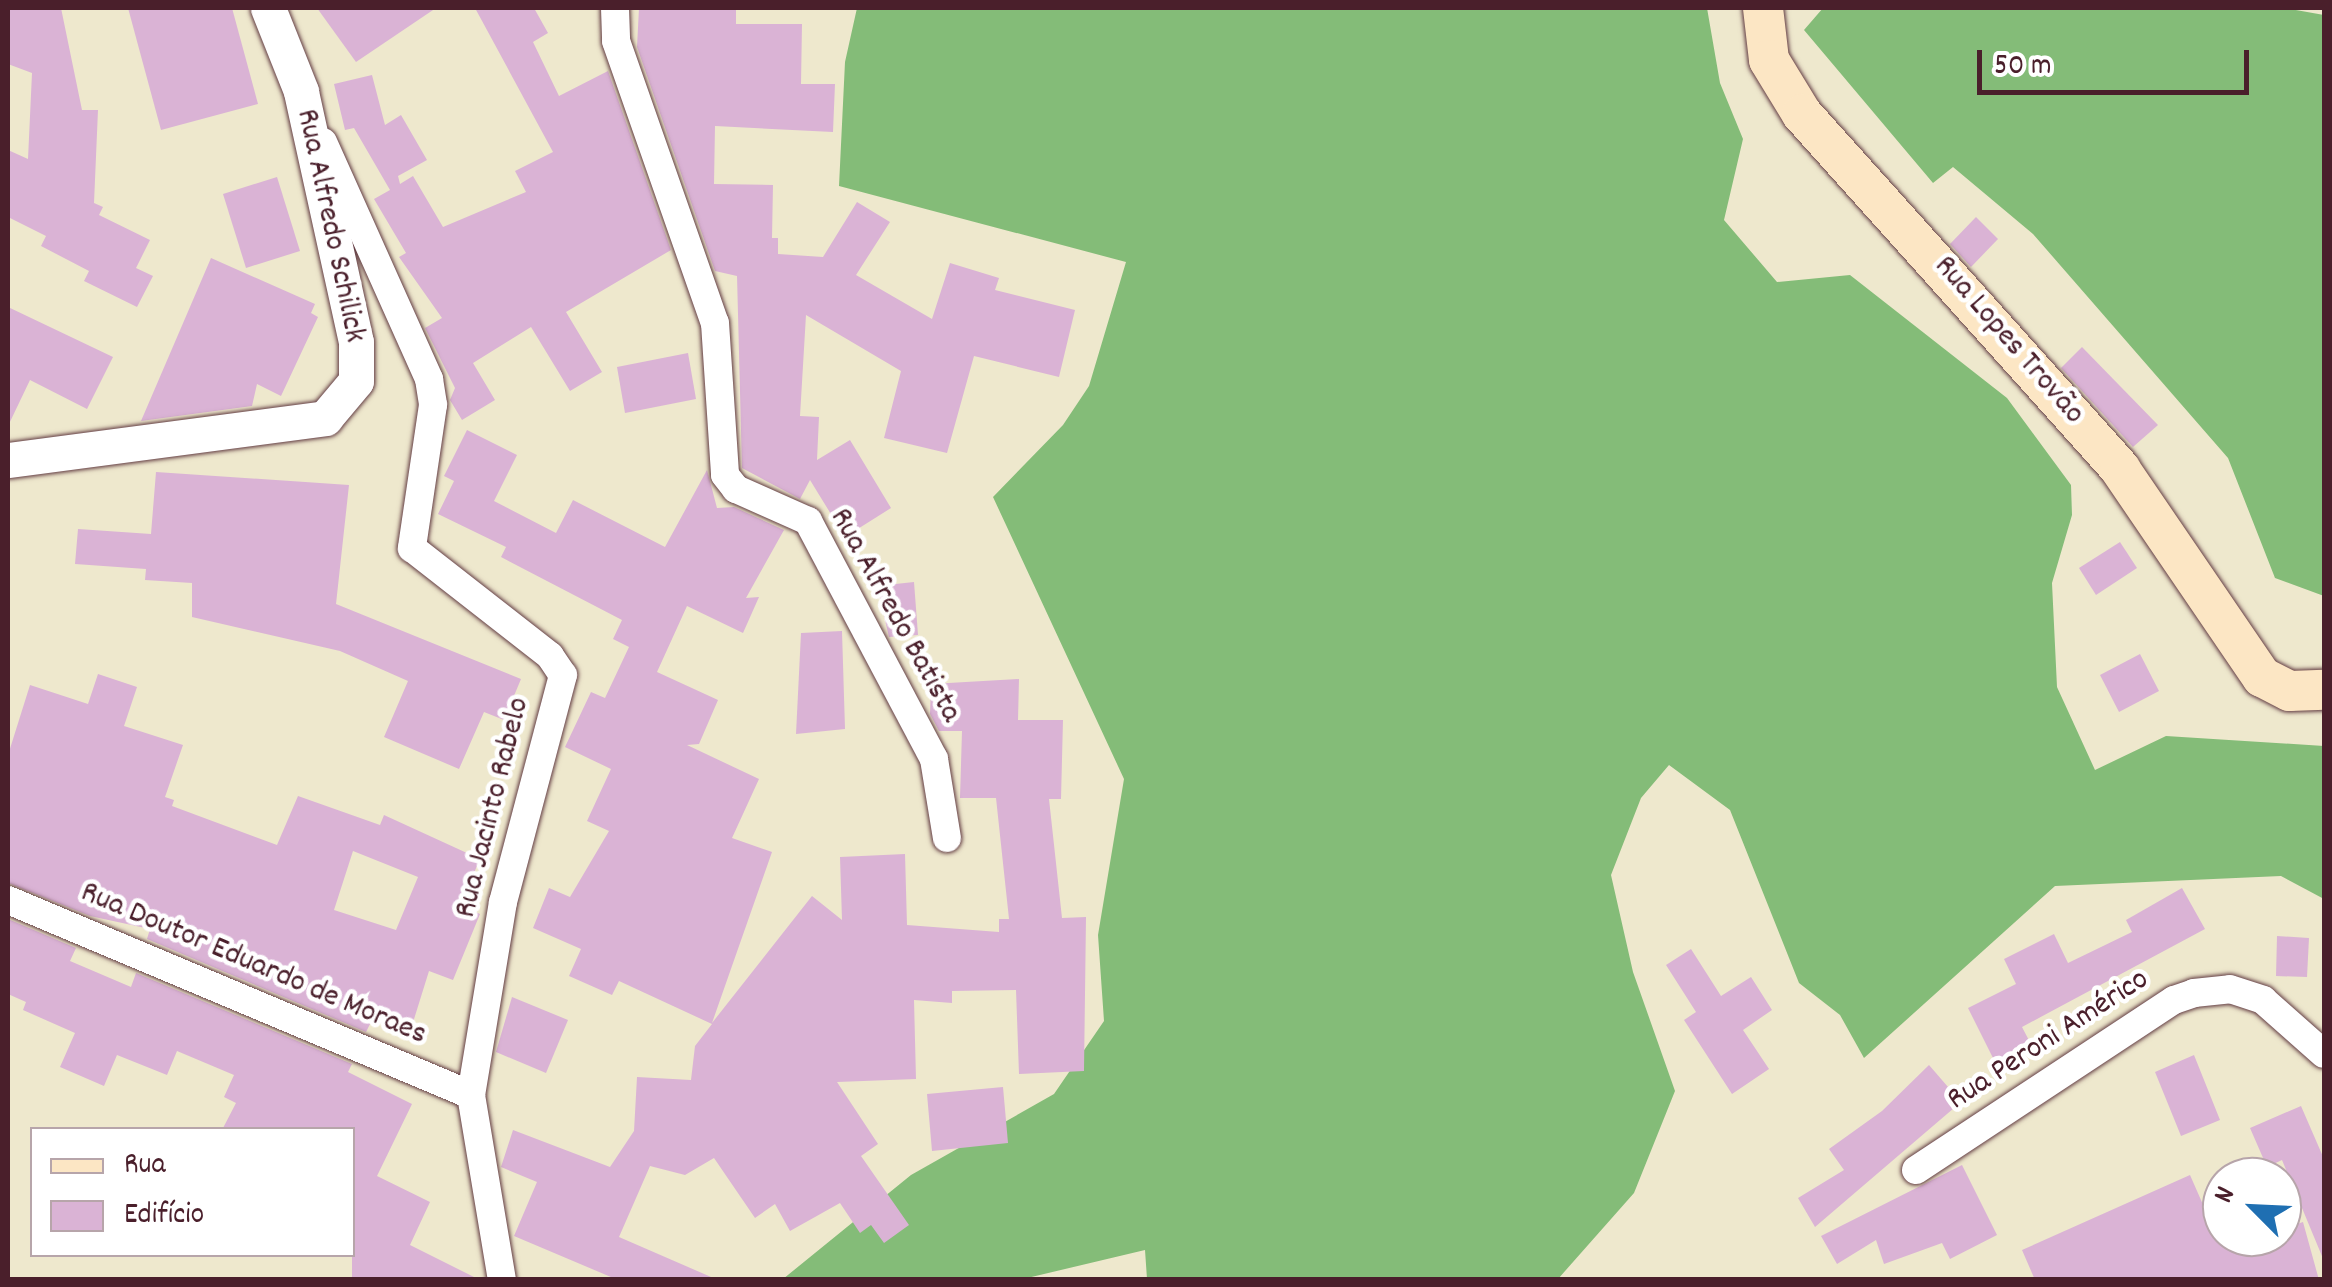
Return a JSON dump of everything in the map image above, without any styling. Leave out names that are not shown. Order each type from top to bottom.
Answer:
[{"type":"main road","name":"Rua Lopes Trovão","points":[[1762,8],[1769,60],[1802,114],[2120,469],[2262,678],[2290,690],[2324,690]]},
{"type":"street","name":"Rua Alfredo Schilick","points":[[8,460],[324,418],[343,403],[356,381],[356,342],[301,91],[268,8]]},
{"type":"street","name":"Rua Alfredo Batista","points":[[615,8],[616,41],[715,322],[724,475],[736,489],[808,521],[934,759],[947,838]]},
{"type":"street","name":"Rua Jacinto Rabelo","points":[[301,91],[429,379],[433,406],[412,548],[550,656],[563,675],[502,902],[471,1095],[502,1280]]},
{"type":"street","name":"Rua Doutor Eduardo de Moraes","points":[[8,900],[471,1095]]},
{"type":"street","name":"Rua Peroni Américo","points":[[1916,1170],[2174,1000],[2194,993],[2230,989],[2263,1000],[2324,1054]]},
{"type":"green space","points":[[857,8],[1707,8],[1720,83],[1743,139],[1724,220],[1777,282],[1850,275],[2007,398],[2071,485],[2072,515],[2052,583],[2057,687],[2095,770],[2166,736],[2324,746],[2324,899],[2281,876],[2055,886],[1864,1058],[1840,1015],[1799,983],[1730,810],[1669,765],[1641,798],[1611,875],[1633,972],[1675,1091],[1634,1193],[1558,1279],[1147,1279],[1145,1250],[1023,1279],[783,1279],[911,1175],[1054,1094],[1104,1021],[1098,935],[1124,779],[993,497],[1063,425],[1089,386],[1126,262],[839,186],[845,62]]},
{"type":"green space","points":[[1823,8],[2285,8],[2324,15],[2324,596],[2275,578],[2228,458],[2033,234],[1953,167],[1933,183],[1804,30]]},
{"type":"building","points":[[8,8],[61,8],[82,110],[98,110],[94,203],[103,207],[99,215],[150,240],[136,268],[153,276],[137,307],[84,281],[89,271],[41,246],[46,236],[8,217],[8,150],[28,159],[32,73],[8,64]]},
{"type":"building","points":[[128,8],[232,8],[258,104],[161,130]]},
{"type":"building","points":[[317,8],[436,8],[356,62]]},
{"type":"building","points":[[475,8],[534,8],[548,33],[533,42],[559,96],[608,71],[671,250],[566,312],[602,372],[570,391],[531,327],[473,363],[495,400],[462,420],[450,400],[455,388],[425,328],[442,318],[399,257],[406,253],[374,199],[390,190],[354,128],[345,130],[334,84],[372,75],[385,125],[401,115],[427,160],[398,176],[400,184],[413,176],[443,227],[526,192],[515,171],[553,152]]},
{"type":"building","points":[[639,8],[736,8],[736,24],[802,24],[801,84],[835,84],[833,132],[715,126],[714,184],[773,185],[772,238],[778,238],[778,254],[823,257],[857,202],[890,222],[856,275],[932,319],[950,263],[999,278],[995,290],[1075,310],[1059,377],[974,356],[947,453],[884,438],[901,371],[806,315],[800,416],[819,417],[817,460],[850,440],[891,508],[845,537],[810,480],[800,499],[742,468],[737,276],[715,271],[637,47]]},
{"type":"building","points":[[277,177],[300,251],[246,268],[223,194]]},
{"type":"building","points":[[1976,217],[1998,239],[1971,267],[1950,244]]},
{"type":"building","points":[[211,258],[315,304],[311,313],[318,317],[281,396],[257,384],[252,406],[141,421]]},
{"type":"building","points":[[8,307],[113,357],[87,409],[30,380],[8,426]]},
{"type":"building","points":[[2082,347],[2158,425],[2133,447],[2061,368]]},
{"type":"building","points":[[688,353],[696,399],[625,413],[617,367]]},
{"type":"building","points":[[467,430],[517,455],[494,501],[556,533],[573,500],[665,547],[707,470],[717,508],[734,507],[784,530],[746,598],[759,597],[743,633],[687,606],[657,672],[718,700],[699,744],[687,745],[759,779],[732,838],[772,852],[712,1023],[812,896],[842,920],[840,857],[905,854],[907,925],[999,932],[999,919],[1009,919],[996,798],[960,798],[962,731],[939,731],[930,714],[931,684],[1019,679],[1018,720],[1063,720],[1061,799],[1049,799],[1062,918],[1086,917],[1084,1071],[1019,1074],[1016,990],[952,991],[952,1003],[914,1000],[916,1079],[837,1082],[878,1144],[861,1156],[909,1225],[884,1243],[871,1225],[860,1233],[840,1203],[790,1231],[775,1204],[755,1218],[714,1158],[685,1175],[650,1166],[619,1237],[718,1280],[618,1280],[514,1236],[537,1182],[501,1167],[513,1130],[610,1167],[634,1131],[637,1077],[691,1080],[695,1046],[712,1024],[619,981],[612,995],[569,976],[581,949],[533,928],[549,888],[570,897],[609,831],[587,821],[611,769],[565,747],[591,692],[605,698],[629,647],[613,639],[622,620],[501,557],[506,547],[438,514],[454,481],[444,476]]},
{"type":"building","points":[[156,472],[349,485],[336,604],[521,679],[504,720],[484,712],[459,769],[384,737],[408,681],[340,651],[192,617],[192,583],[145,580],[146,569],[75,564],[78,529],[151,534]]},
{"type":"building","points":[[2120,542],[2137,568],[2096,595],[2079,568]]},
{"type":"building","points":[[914,582],[918,635],[889,637],[877,586]]},
{"type":"building","points":[[842,631],[845,729],[796,734],[801,633]]},
{"type":"building","points":[[2140,654],[2159,691],[2119,712],[2100,675]]},
{"type":"building","points":[[98,674],[137,687],[124,726],[183,745],[165,797],[174,800],[172,806],[277,845],[298,796],[380,825],[384,815],[480,859],[460,905],[480,914],[453,980],[429,971],[410,1032],[372,1020],[366,1032],[147,939],[150,929],[90,916],[8,883],[8,755],[30,685],[88,704]],"holes":[[[353,851],[418,877],[396,930],[334,910]]]},
{"type":"building","points":[[2182,888],[2205,929],[2022,1027],[2034,1050],[1998,1068],[1968,1008],[2016,984],[2004,959],[2054,934],[2068,963],[2132,932],[2126,920]]},
{"type":"building","points":[[8,919],[76,948],[70,961],[131,987],[136,973],[352,1064],[348,1072],[412,1104],[377,1176],[430,1202],[410,1245],[480,1280],[352,1280],[355,1127],[224,1127],[236,1103],[224,1097],[234,1075],[177,1051],[167,1075],[117,1055],[104,1086],[60,1067],[75,1033],[23,1010],[26,1002],[8,994]]},
{"type":"building","points":[[2277,936],[2309,938],[2307,977],[2276,976]]},
{"type":"building","points":[[1691,949],[1721,996],[1751,977],[1772,1010],[1743,1030],[1769,1069],[1732,1094],[1684,1020],[1696,1012],[1666,965]]},
{"type":"building","points":[[512,997],[568,1020],[546,1073],[496,1052]]},
{"type":"building","points":[[2194,1055],[2220,1120],[2181,1136],[2155,1072]]},
{"type":"building","points":[[1929,1065],[1961,1102],[1815,1227],[1798,1198],[1844,1170],[1829,1149],[1882,1111]]},
{"type":"building","points":[[1003,1087],[1008,1143],[932,1151],[927,1094]]},
{"type":"building","points":[[2301,1106],[2324,1159],[2324,1261],[2302,1208],[2302,1157],[2263,1157],[2250,1128]]},
{"type":"building","points":[[1962,1165],[1997,1235],[1950,1259],[1942,1243],[1884,1264],[1876,1240],[1837,1264],[1821,1236]]},
{"type":"building","points":[[2190,1175],[2202,1202],[2202,1257],[2302,1257],[2303,1222],[2319,1280],[2035,1280],[2022,1250]]}]
